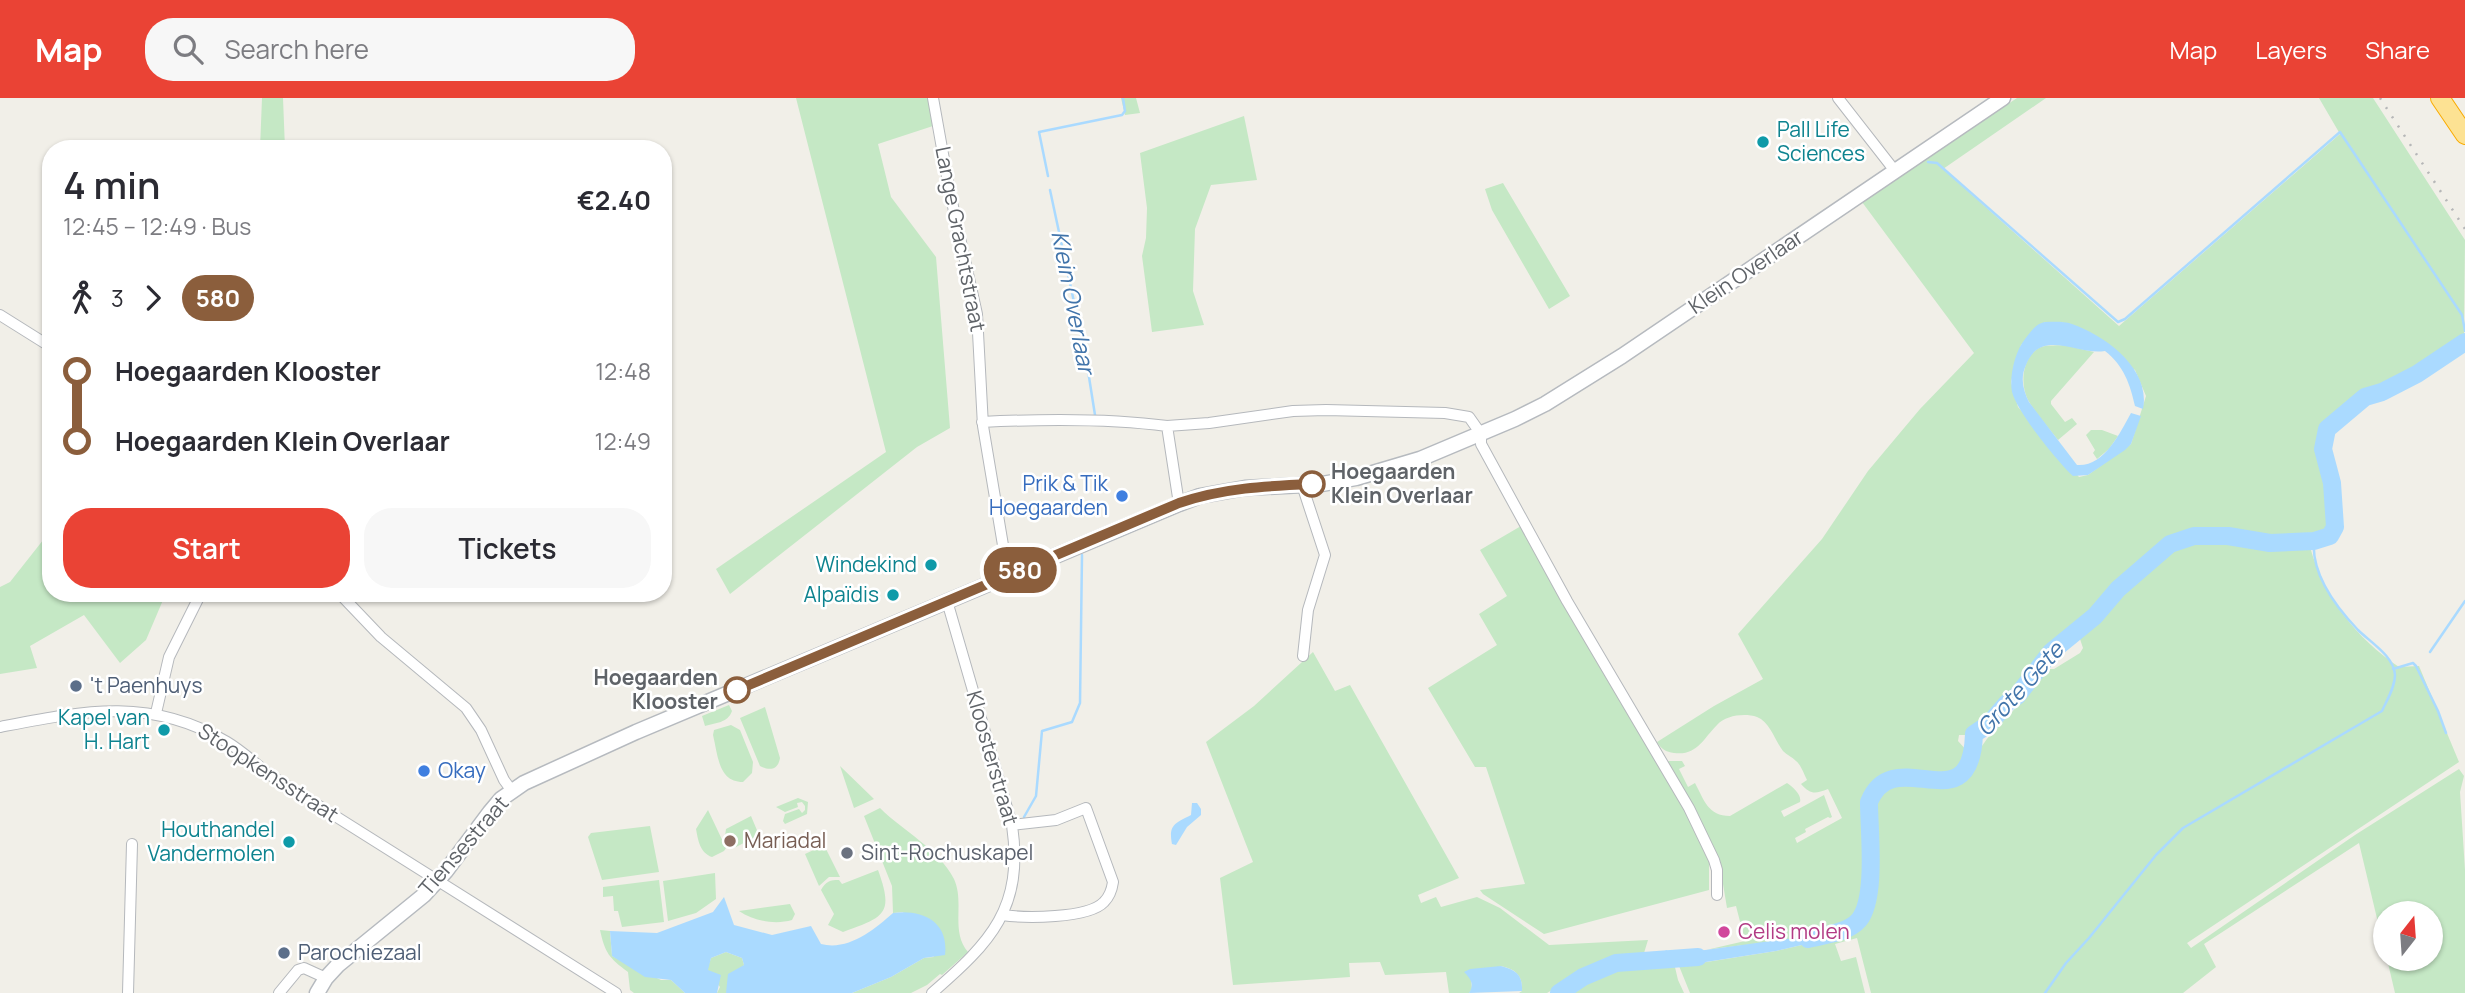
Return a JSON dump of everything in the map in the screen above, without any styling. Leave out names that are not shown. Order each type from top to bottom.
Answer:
[{"type":"highway","points":[[2440,98],[2465,135]]},
{"type":"main road","name":"Klein Overlaar","points":[[512,791],[555,767],[1179,503],[1234,489],[1322,484],[1369,475],[1420,459],[1481,434],[1545,404],[1584,381],[2003,98]]},
{"type":"main road","name":"Tiensestraat","points":[[317,993],[338,964],[437,881],[490,812],[512,791]]},
{"type":"street","name":"Lange Grachtstraat","points":[[933,98],[950,193],[977,314],[982,422],[1008,575]]},
{"type":"street","points":[[1838,98],[1895,171]]},
{"type":"street","points":[[0,315],[42,341]]},
{"type":"street","points":[[982,422],[1047,420],[1167,426],[1293,411],[1359,410],[1463,414],[1474,422],[1481,434],[1481,444],[1567,601],[1689,808],[1714,860],[1717,870],[1717,895]]},
{"type":"street","points":[[1167,426],[1179,503]]},
{"type":"street","points":[[1302,485],[1325,555],[1308,610],[1303,656]]},
{"type":"street","name":"Kloosterstraat","points":[[932,993],[973,957],[1002,915],[1015,875],[1016,853],[1012,825],[947,601]]},
{"type":"street","points":[[156,713],[169,657],[196,602]]},
{"type":"street","name":"Tiensestraat","points":[[348,602],[381,637],[466,708],[481,730],[504,780],[512,791]]},
{"type":"street","name":"Stoopkensstraat","points":[[0,727],[103,710],[156,713],[194,725],[228,743],[270,775],[615,993]]},
{"type":"street","points":[[1002,915],[1059,915],[1083,912],[1104,903],[1111,891],[1111,873],[1086,808],[1056,820],[1012,825]]},
{"type":"street","points":[[128,993],[132,844]]},
{"type":"street","points":[[279,993],[298,970],[304,968],[326,978]]},
{"type":"green space","points":[[262,98],[283,98],[285,140],[260,140]]},
{"type":"green space","points":[[796,98],[930,98],[936,125],[878,144],[891,197],[936,257],[950,428],[917,447],[730,594],[716,569],[886,452]]},
{"type":"green space","points":[[1121,98],[1136,98],[1140,113],[1125,115]]},
{"type":"green space","points":[[2017,98],[2046,98],[1943,169],[2119,326],[2340,134],[2319,98],[2373,98],[2465,240],[2464,336],[2408,376],[2362,393],[2323,429],[2318,447],[2328,478],[2331,521],[2330,527],[2323,533],[2326,542],[2322,546],[2310,547],[2324,583],[2356,629],[2383,656],[2399,667],[2419,666],[2459,762],[2187,943],[2191,948],[2355,835],[2459,769],[2464,776],[2460,792],[2465,870],[2465,993],[2395,993],[2390,971],[2443,971],[2443,901],[2373,902],[2359,843],[2204,944],[2216,967],[2183,993],[1871,993],[1857,938],[1835,944],[1841,961],[1856,957],[1865,993],[1690,993],[1677,961],[1689,960],[1694,964],[1776,951],[1855,930],[1874,896],[1872,800],[1880,788],[1890,782],[1900,781],[1934,787],[1960,782],[1986,740],[2025,697],[2042,669],[2054,669],[2080,653],[2083,648],[2080,639],[2140,575],[2135,567],[2088,617],[2042,653],[2016,691],[2004,700],[1991,717],[1966,735],[1959,735],[1958,741],[1968,752],[1958,770],[1948,777],[1896,772],[1873,783],[1866,799],[1863,818],[1866,885],[1862,905],[1852,920],[1841,927],[1805,937],[1706,950],[1745,941],[1736,906],[1727,908],[1721,872],[1668,761],[1682,761],[1685,766],[1679,769],[1688,787],[1695,783],[1708,806],[1723,815],[1730,816],[1787,783],[1797,791],[1800,802],[1781,811],[1784,817],[1824,795],[1832,817],[1805,829],[1806,832],[1795,838],[1797,843],[1842,818],[1828,789],[1813,792],[1801,784],[1807,780],[1799,765],[1783,751],[1762,719],[1741,715],[1725,719],[1688,752],[1669,752],[1657,742],[1763,679],[1738,634],[1822,539],[1868,471],[1920,409],[1974,353],[1862,202]],"holes":[[[2045,322],[2062,322],[2135,370],[2146,396],[2131,444],[2088,475],[2079,477],[2018,407],[2011,382],[2021,345]]]},
{"type":"green space","points":[[1244,116],[1257,180],[1211,185],[1195,229],[1193,291],[1204,325],[1152,332],[1142,256],[1146,238],[1147,208],[1140,153]]},
{"type":"green space","points":[[1503,183],[1570,296],[1549,309],[1492,210],[1485,189]]},
{"type":"green space","points":[[2064,345],[2094,352],[2051,401],[2065,422],[2072,418],[2077,424],[2058,440],[2028,400],[2023,380],[2028,359],[2037,349]]},
{"type":"green space","points":[[2091,430],[2102,430],[2118,436],[2109,449],[2097,459],[2086,435]]},
{"type":"green space","points":[[1521,526],[1641,731],[1694,828],[1709,862],[1709,890],[1544,934],[1480,890],[1525,884],[1486,767],[1475,767],[1428,688],[1497,645],[1479,614],[1507,596],[1480,550]]},
{"type":"green space","points":[[42,541],[42,602],[162,602],[146,640],[120,663],[84,615],[30,646],[37,668],[0,674],[0,587],[10,582]]},
{"type":"green space","points":[[1313,652],[1335,691],[1350,685],[1459,878],[1418,895],[1421,903],[1436,897],[1441,907],[1477,897],[1500,908],[1549,945],[1648,940],[1644,953],[1603,959],[1547,993],[1519,993],[1522,991],[1522,985],[1519,977],[1514,971],[1501,966],[1471,980],[1472,989],[1469,993],[1449,993],[1446,972],[1385,975],[1380,962],[1349,963],[1350,977],[1233,985],[1220,878],[1253,862],[1206,742],[1254,706]]},
{"type":"green space","points":[[729,705],[732,711],[728,718],[705,726],[702,716]]},
{"type":"green space","points":[[765,707],[780,758],[777,765],[770,769],[760,766],[740,718]]},
{"type":"green space","points":[[731,725],[740,730],[753,762],[752,773],[743,782],[728,777],[716,751],[714,730]]},
{"type":"green space","points":[[840,766],[874,799],[854,808]]},
{"type":"green space","points":[[798,798],[808,802],[807,814],[785,824],[785,814],[799,809],[802,813],[805,806],[802,802],[797,803],[798,807],[785,812],[776,807]]},
{"type":"green space","points":[[880,808],[930,849],[954,879],[960,935],[968,952],[942,975],[911,993],[852,993],[891,977],[924,958],[934,957],[903,912],[893,913],[892,886],[864,816]]},
{"type":"green space","points":[[708,810],[726,848],[712,857],[702,849],[696,829]]},
{"type":"green space","points":[[751,816],[759,835],[736,847],[730,844],[726,838],[726,829]]},
{"type":"green space","points":[[650,826],[659,872],[602,880],[588,837],[591,833]]},
{"type":"green space","points":[[824,845],[840,877],[829,877],[819,886],[805,854]]},
{"type":"green space","points":[[878,870],[885,896],[882,912],[868,922],[843,932],[828,925],[834,914],[821,890],[825,885],[836,880],[842,884]]},
{"type":"green space","points":[[715,873],[716,899],[696,913],[668,921],[663,881]]},
{"type":"green space","points":[[659,880],[664,922],[622,927],[618,911],[614,911],[613,896],[603,897],[603,887]]},
{"type":"green space","points":[[790,904],[795,914],[792,920],[779,922],[765,921],[739,911]]},
{"type":"green space","points":[[600,930],[610,931],[612,956],[661,980],[671,980],[685,993],[634,993],[630,990],[628,972],[609,954]]},
{"type":"green space","points":[[726,952],[742,958],[744,965],[726,993],[717,993],[720,987],[707,970],[711,958]]},
{"type":"green space","points":[[1674,963],[1684,993],[1567,993],[1593,976],[1624,967]]},
{"type":"water","points":[[2045,322],[2069,323],[2085,329],[2112,346],[2133,368],[2144,394],[2143,409],[2135,406],[2125,376],[2105,351],[2050,345],[2041,347],[2033,354],[2023,375],[2025,393],[2077,465],[2095,461],[2103,455],[2131,413],[2141,416],[2131,444],[2088,475],[2073,476],[2066,469],[2029,423],[2012,392],[2012,372],[2018,350],[2034,329]]},
{"type":"water","points":[[1192,803],[1197,803],[1201,815],[1187,827],[1176,845],[1172,844],[1172,828],[1177,822],[1191,815]]},
{"type":"water","points":[[724,897],[734,925],[772,935],[811,926],[821,944],[831,945],[860,938],[893,913],[914,913],[932,920],[938,926],[943,934],[945,955],[924,958],[891,977],[852,993],[726,993],[728,974],[744,965],[742,958],[726,952],[711,958],[708,970],[721,975],[717,993],[685,993],[671,980],[645,977],[612,956],[610,931],[657,933],[713,912]]},
{"type":"water","points":[[1827,931],[1832,938],[1776,951],[1693,964],[1689,960],[1677,961],[1676,954]]},
{"type":"water","points":[[1666,950],[1672,954],[1674,963],[1624,966],[1625,954],[1664,953]]},
{"type":"water","points":[[1501,966],[1518,974],[1522,991],[1469,993],[1472,984],[1464,972]]},
{"type":"waterway","points":[[1048,176],[1039,132],[1122,115],[1125,111],[1123,98]]},
{"type":"waterway","points":[[1928,162],[1937,163],[2118,322],[2125,319],[2340,132],[2462,315],[2465,331]]},
{"type":"waterway","name":"Klein Overlaar","points":[[1050,190],[1086,358],[1095,415]]},
{"type":"waterway","name":"Grote Gete","points":[[1808,939],[1849,928],[1859,920],[1865,910],[1870,881],[1869,802],[1881,785],[1896,778],[1946,780],[1960,775],[1970,761],[1974,734],[1989,724],[2007,703],[2017,696],[2051,652],[2095,616],[2118,589],[2170,544],[2194,536],[2228,536],[2270,543],[2314,541],[2330,536],[2335,527],[2332,483],[2323,449],[2327,429],[2365,397],[2382,392],[2417,374],[2465,342]]},
{"type":"waterway","points":[[2045,993],[2066,963],[2156,855],[2183,828],[2382,711],[2394,684],[2394,668],[2381,650],[2341,611],[2327,589],[2317,566],[2314,541]]},
{"type":"waterway","name":"Klein Overlaar","points":[[1024,817],[1036,796],[1042,731],[1072,722],[1080,703],[1082,555]]},
{"type":"waterway","points":[[2430,652],[2465,601]]},
{"type":"waterway","points":[[2393,669],[2413,663],[2416,666],[2446,733]]},
{"type":"waterway","name":"Grote Gete","points":[[1559,993],[1583,977],[1616,963],[1698,957]]},
{"type":"railway","points":[[2380,98],[2465,229]]},
{"type":"bus line","name":"580","points":[[737,690],[1179,503],[1222,491],[1312,484]]},
{"type":"place","name":"Pall Life Sciences","points":[[1763,142]]},
{"type":"place","name":"Hoegaarden Klein Overlaar","points":[[1312,484]]},
{"type":"place","name":"Prik & Tik Hoegaarden","points":[[1122,496]]},
{"type":"place","name":"Windekind","points":[[931,565]]},
{"type":"place","name":"Alpaïdis","points":[[893,595]]},
{"type":"place","name":"'t Paenhuys","points":[[76,686]]},
{"type":"place","name":"Hoegaarden Klooster","points":[[737,690]]},
{"type":"place","name":"Kapel van H. Hart","points":[[164,730]]},
{"type":"place","name":"Okay","points":[[424,771]]},
{"type":"place","name":"Mariadal","points":[[730,841]]},
{"type":"place","name":"Houthandel Vandermolen","points":[[289,842]]},
{"type":"place","name":"Sint-Rochuskapel","points":[[847,853]]},
{"type":"place","name":"Celis molen","points":[[1724,932]]},
{"type":"place","name":"Parochiezaal","points":[[284,953]]}]
